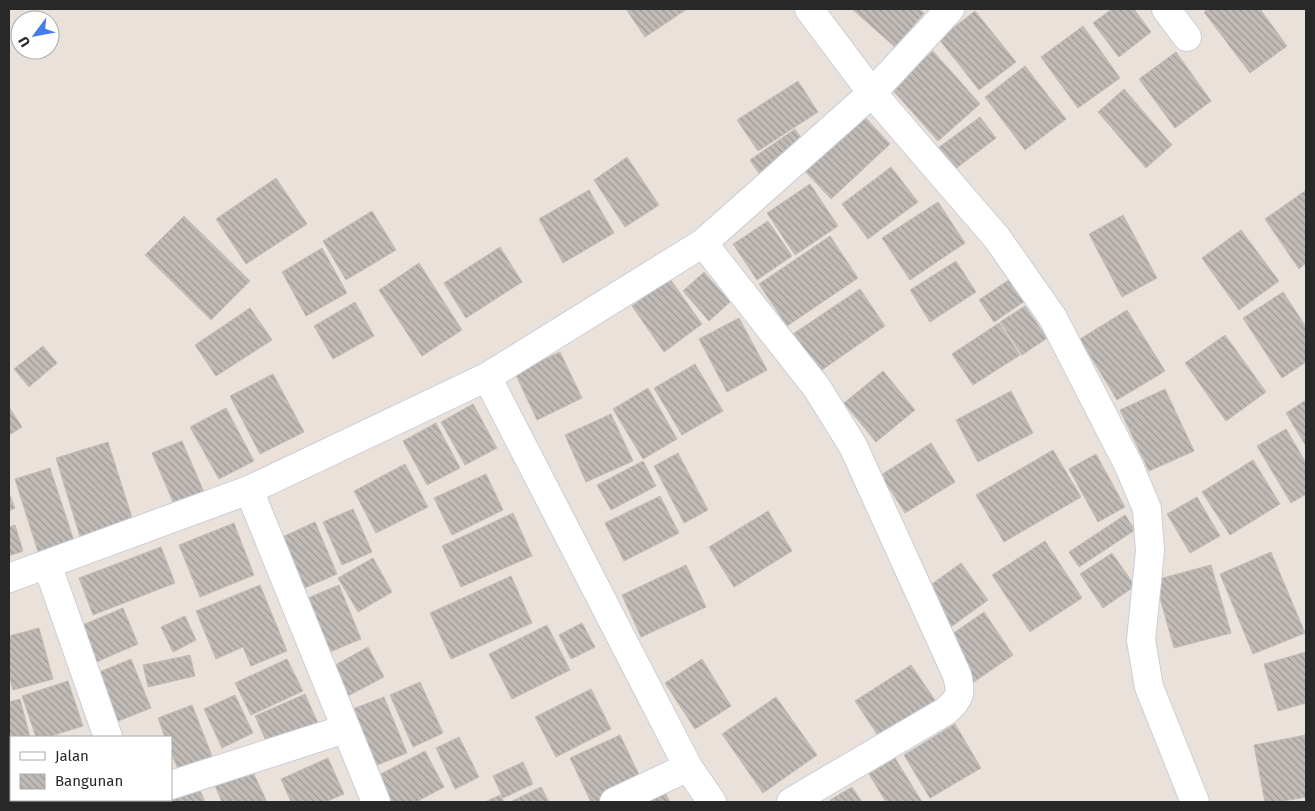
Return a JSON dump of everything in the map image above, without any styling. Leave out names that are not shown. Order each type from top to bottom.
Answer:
[{"type":"street","points":[[809,9],[872,93],[997,238],[1047,310],[1130,466],[1147,509],[1150,551],[1141,640],[1149,687],[1195,802]]},
{"type":"street","points":[[9,578],[249,490],[487,377],[703,243],[872,93],[950,9]]},
{"type":"street","points":[[1166,9],[1188,37]]},
{"type":"street","points":[[703,243],[817,388],[853,446],[957,676],[961,690],[956,701],[946,711],[791,802]]},
{"type":"street","points":[[487,377],[688,767],[712,802]]},
{"type":"street","points":[[249,490],[376,802]]},
{"type":"street","points":[[47,564],[108,736]]},
{"type":"street","points":[[172,785],[345,729]]},
{"type":"street","points":[[614,802],[688,767]]},
{"type":"building","points":[[626,9],[687,9],[645,37]]},
{"type":"building","points":[[852,9],[919,9],[924,13],[895,47]]},
{"type":"building","points":[[1112,9],[1134,9],[1151,32],[1119,57],[1093,23]]},
{"type":"building","points":[[1208,9],[1260,9],[1287,46],[1250,73],[1204,12]]},
{"type":"building","points":[[975,11],[1016,62],[979,90],[939,39]]},
{"type":"building","points":[[1083,26],[1120,78],[1078,108],[1041,57]]},
{"type":"building","points":[[933,51],[980,104],[938,141],[891,88]]},
{"type":"building","points":[[1176,52],[1211,101],[1175,128],[1139,79]]},
{"type":"building","points":[[1025,66],[1066,119],[1025,150],[985,97]]},
{"type":"building","points":[[798,81],[818,112],[758,151],[737,120]]},
{"type":"building","points":[[1124,89],[1172,145],[1146,168],[1098,112]]},
{"type":"building","points":[[862,114],[890,144],[831,199],[803,169]]},
{"type":"building","points":[[980,117],[996,138],[954,170],[938,148]]},
{"type":"building","points":[[795,129],[807,146],[762,178],[750,160]]},
{"type":"building","points":[[627,157],[659,205],[625,227],[594,180]]},
{"type":"building","points":[[891,167],[918,202],[868,239],[842,204]]},
{"type":"building","points":[[276,178],[307,224],[246,264],[216,219]]},
{"type":"building","points":[[810,184],[838,226],[795,255],[767,213]]},
{"type":"building","points":[[589,190],[614,233],[563,263],[539,219]]},
{"type":"building","points":[[1305,191],[1306,263],[1299,269],[1265,219]]},
{"type":"building","points":[[938,202],[965,243],[910,280],[882,238]]},
{"type":"building","points":[[372,211],[396,250],[346,280],[323,241]]},
{"type":"building","points":[[1123,215],[1157,278],[1122,297],[1089,234]]},
{"type":"building","points":[[184,216],[250,281],[211,320],[145,255]]},
{"type":"building","points":[[768,221],[792,256],[757,280],[733,244]]},
{"type":"building","points":[[1241,230],[1279,281],[1239,310],[1202,258]]},
{"type":"building","points":[[830,236],[858,278],[787,326],[759,284]]},
{"type":"building","points":[[500,247],[522,282],[466,318],[444,283]]},
{"type":"building","points":[[322,248],[347,293],[306,316],[282,272]]},
{"type":"building","points":[[956,261],[976,292],[930,322],[910,290]]},
{"type":"building","points":[[419,263],[462,330],[422,356],[379,290]]},
{"type":"building","points":[[704,272],[730,302],[709,321],[683,291]]},
{"type":"building","points":[[1013,277],[1028,299],[994,322],[979,300]]},
{"type":"building","points":[[670,279],[702,324],[664,352],[632,306]]},
{"type":"building","points":[[860,289],[885,326],[819,372],[793,334]]},
{"type":"building","points":[[1283,292],[1306,327],[1306,362],[1282,378],[1243,318]]},
{"type":"building","points":[[355,302],[374,336],[333,359],[314,326]]},
{"type":"building","points":[[1025,306],[1047,338],[1022,355],[1000,322]]},
{"type":"building","points":[[250,308],[272,340],[216,376],[195,345]]},
{"type":"building","points":[[1127,310],[1165,371],[1117,400],[1080,339]]},
{"type":"building","points":[[739,318],[767,370],[727,392],[699,339]]},
{"type":"building","points":[[999,323],[1020,355],[973,385],[952,354]]},
{"type":"building","points":[[1225,335],[1266,392],[1226,421],[1185,363]]},
{"type":"building","points":[[43,346],[57,363],[29,387],[14,369]]},
{"type":"building","points":[[560,352],[582,398],[537,420],[515,373]]},
{"type":"building","points":[[695,364],[723,411],[682,435],[654,388]]},
{"type":"building","points":[[883,371],[915,410],[876,442],[844,403]]},
{"type":"building","points":[[273,374],[304,432],[260,454],[230,396]]},
{"type":"building","points":[[648,388],[677,439],[643,459],[613,409]]},
{"type":"building","points":[[1165,389],[1194,451],[1149,471],[1120,410]]},
{"type":"building","points":[[1011,391],[1033,433],[978,462],[956,420]]},
{"type":"building","points":[[1306,400],[1306,446],[1286,413]]},
{"type":"building","points":[[473,404],[497,448],[465,465],[441,422]]},
{"type":"building","points":[[9,407],[22,427],[9,435]]},
{"type":"building","points":[[226,408],[254,461],[219,479],[190,427]]},
{"type":"building","points":[[611,414],[633,461],[586,482],[565,435]]},
{"type":"building","points":[[436,423],[460,468],[427,485],[403,441]]},
{"type":"building","points":[[1286,429],[1306,463],[1306,494],[1291,503],[1257,446]]},
{"type":"building","points":[[182,441],[206,497],[177,511],[152,453]]},
{"type":"building","points":[[108,442],[134,524],[81,540],[56,458]]},
{"type":"building","points":[[931,443],[955,482],[905,513],[881,475]]},
{"type":"building","points":[[1053,450],[1081,497],[1004,542],[976,495]]},
{"type":"building","points":[[678,453],[708,510],[684,523],[654,466]]},
{"type":"building","points":[[1096,454],[1125,507],[1098,522],[1069,469]]},
{"type":"building","points":[[1253,460],[1280,504],[1230,535],[1202,492]]},
{"type":"building","points":[[643,461],[656,486],[611,510],[597,485]]},
{"type":"building","points":[[405,464],[428,507],[376,533],[354,491]]},
{"type":"building","points":[[50,468],[75,544],[39,555],[15,479]]},
{"type":"building","points":[[486,474],[503,510],[452,535],[434,498]]},
{"type":"building","points":[[9,493],[15,508],[9,511]]},
{"type":"building","points":[[660,496],[679,533],[624,561],[605,523]]},
{"type":"building","points":[[1197,497],[1220,536],[1190,553],[1167,514]]},
{"type":"building","points":[[353,509],[372,552],[342,565],[323,522]]},
{"type":"building","points":[[768,511],[792,551],[734,587],[709,547]]},
{"type":"building","points":[[513,513],[532,556],[461,587],[442,546]]},
{"type":"building","points":[[1125,515],[1135,530],[1079,567],[1069,552]]},
{"type":"building","points":[[315,522],[337,574],[300,590],[278,539]]},
{"type":"building","points":[[234,523],[254,575],[200,597],[179,545]]},
{"type":"building","points":[[15,525],[23,551],[9,556],[9,527]]},
{"type":"building","points":[[1045,541],[1082,598],[1030,632],[992,575]]},
{"type":"building","points":[[161,547],[175,583],[93,615],[79,578]]},
{"type":"building","points":[[1271,552],[1305,633],[1253,654],[1220,574]]},
{"type":"building","points":[[1112,553],[1135,586],[1103,608],[1080,574]]},
{"type":"building","points":[[373,558],[392,592],[358,612],[338,578]]},
{"type":"building","points":[[961,563],[988,600],[948,629],[921,592]]},
{"type":"building","points":[[686,565],[706,607],[641,637],[622,595]]},
{"type":"building","points":[[1211,565],[1231,633],[1174,648],[1155,580]]},
{"type":"building","points":[[511,576],[532,623],[451,659],[430,613]]},
{"type":"building","points":[[260,585],[287,651],[251,666],[243,647],[216,659],[196,611]]},
{"type":"building","points":[[339,585],[361,639],[325,654],[303,600]]},
{"type":"building","points":[[123,608],[138,644],[94,663],[78,627]]},
{"type":"building","points":[[984,612],[1013,655],[971,684],[942,641]]},
{"type":"building","points":[[185,616],[196,640],[173,652],[161,627]]},
{"type":"building","points":[[582,623],[595,647],[571,659],[559,635]]},
{"type":"building","points":[[547,625],[570,670],[512,699],[489,654]]},
{"type":"building","points":[[39,628],[53,679],[13,690],[9,675],[9,636]]},
{"type":"building","points":[[368,647],[384,677],[344,698],[328,669]]},
{"type":"building","points":[[1306,652],[1306,703],[1278,711],[1264,664]]},
{"type":"building","points":[[190,655],[195,676],[148,687],[143,665]]},
{"type":"building","points":[[131,659],[151,708],[116,722],[97,673]]},
{"type":"building","points":[[287,659],[303,691],[251,715],[235,683]]},
{"type":"building","points":[[702,659],[731,706],[695,729],[665,683]]},
{"type":"building","points":[[911,665],[935,700],[879,737],[855,701]]},
{"type":"building","points":[[68,681],[83,726],[51,736],[36,736],[22,696]]},
{"type":"building","points":[[420,682],[443,733],[413,747],[390,695]]},
{"type":"building","points":[[591,689],[611,729],[556,757],[535,717]]},
{"type":"building","points":[[305,694],[320,728],[270,750],[255,716]]},
{"type":"building","points":[[235,695],[253,733],[222,748],[204,709]]},
{"type":"building","points":[[384,697],[407,753],[372,767],[350,710]]},
{"type":"building","points":[[776,697],[817,755],[763,793],[722,734]]},
{"type":"building","points":[[20,699],[30,736],[10,736],[9,744],[9,702]]},
{"type":"building","points":[[192,705],[212,756],[178,769],[172,754],[172,736],[165,736],[158,718]]},
{"type":"building","points":[[955,724],[981,768],[930,798],[904,755]]},
{"type":"building","points":[[620,735],[642,781],[597,802],[591,802],[570,758]]},
{"type":"building","points":[[1306,735],[1306,797],[1265,802],[1254,745]]},
{"type":"building","points":[[459,737],[479,777],[455,789],[436,748]]},
{"type":"building","points":[[425,751],[444,787],[416,802],[386,802],[373,778]]},
{"type":"building","points":[[328,758],[344,794],[325,802],[291,802],[281,779]]},
{"type":"building","points":[[895,758],[922,802],[886,802],[869,774]]},
{"type":"building","points":[[523,762],[533,784],[503,798],[493,776]]},
{"type":"building","points":[[249,764],[267,802],[222,802],[213,781]]},
{"type":"building","points":[[196,781],[205,802],[150,802],[172,801],[172,792]]},
{"type":"building","points":[[541,787],[549,802],[510,802]]},
{"type":"building","points":[[852,787],[862,802],[832,802],[830,800]]},
{"type":"building","points":[[664,791],[670,802],[644,802]]},
{"type":"building","points":[[500,795],[504,802],[485,802]]},
{"type":"building","points":[[64,801],[103,802],[65,802]]}]
